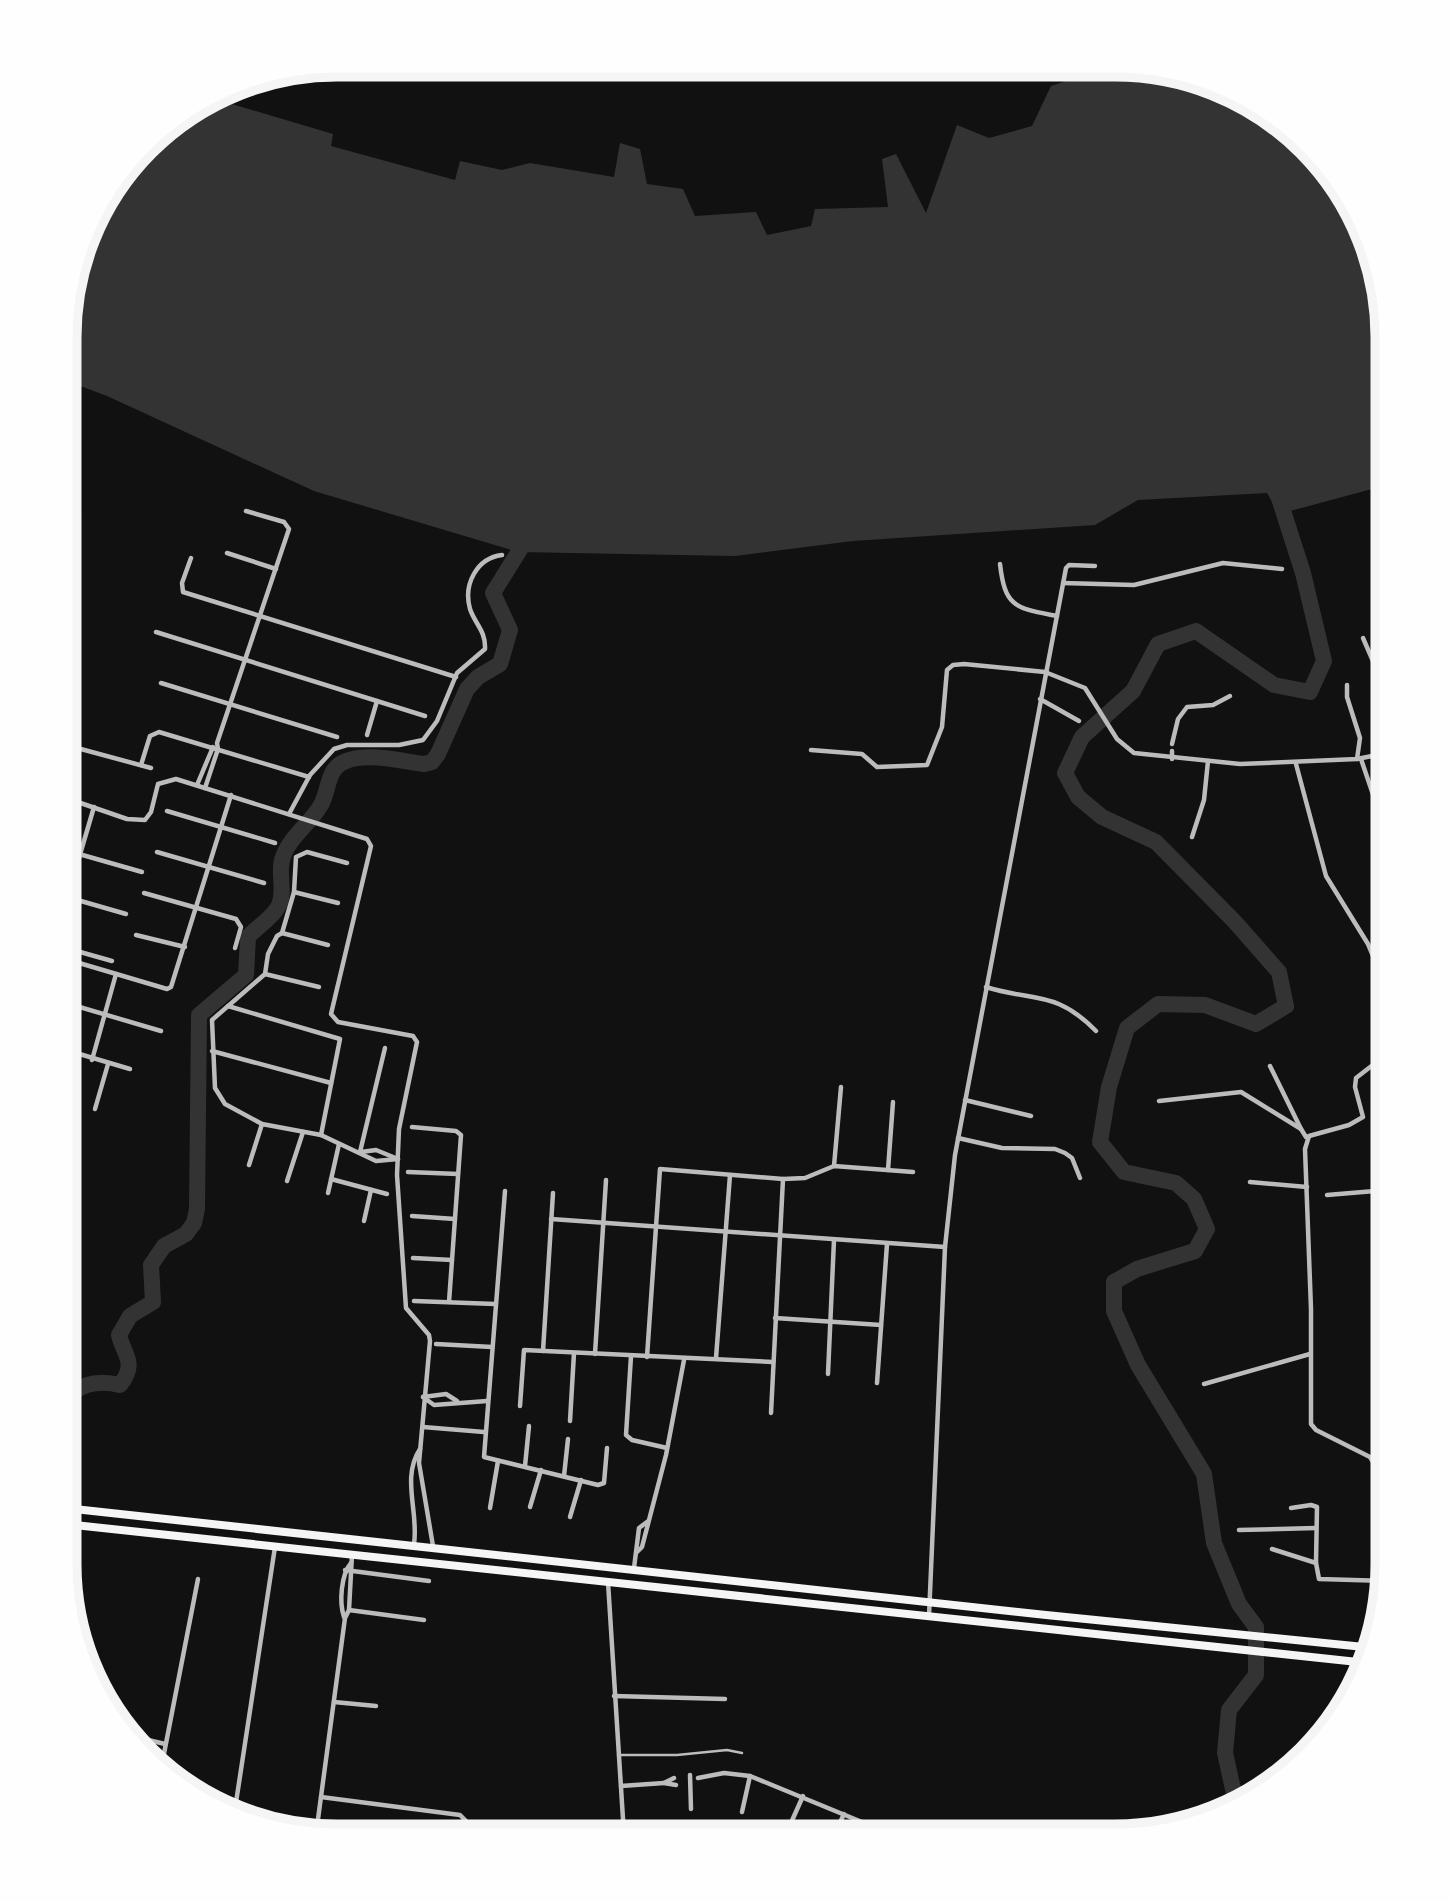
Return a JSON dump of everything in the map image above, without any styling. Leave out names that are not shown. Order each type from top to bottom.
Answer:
[{"type":"main road","points":[[77,1509],[1362,1646]]},
{"type":"main road","points":[[77,1525],[275,1547],[351,1559],[608,1581],[1356,1662]]},
{"type":"main road","points":[[228,1542],[230,1525]]},
{"type":"street","points":[[197,785],[231,705],[288,525],[247,511]]},
{"type":"street","points":[[227,553],[276,569]]},
{"type":"street","points":[[291,814],[309,777],[334,749],[347,745],[399,744],[423,740],[437,721],[456,677],[485,649],[486,637],[470,610],[468,590],[477,568],[485,559],[502,555]]},
{"type":"street","points":[[191,558],[182,583],[183,592],[456,677]]},
{"type":"street","points":[[1063,583],[1134,585],[1223,563],[1282,569]]},
{"type":"street","points":[[1000,564],[1002,589],[1010,601],[1023,610],[1057,616]]},
{"type":"street","points":[[929,1617],[945,1247],[958,1138],[1067,565],[1095,566]]},
{"type":"street","points":[[156,632],[425,716]]},
{"type":"street","points":[[1363,638],[1375,666]]},
{"type":"street","points":[[811,750],[862,754],[877,767],[924,766],[929,763],[942,727],[947,670],[953,665],[1045,672],[1085,688],[1112,730],[1134,753],[1172,759],[1296,764],[1375,756]]},
{"type":"street","points":[[161,683],[337,737]]},
{"type":"street","points":[[1347,685],[1346,692],[1360,738],[1359,759],[1375,803]]},
{"type":"street","points":[[1172,759],[1178,719],[1187,707],[1213,705],[1230,696]]},
{"type":"street","points":[[1040,699],[1062,708],[1079,721]]},
{"type":"street","points":[[367,735],[377,701]]},
{"type":"street","points":[[141,765],[154,733],[215,747],[309,777]]},
{"type":"street","points":[[205,788],[215,747]]},
{"type":"street","points":[[77,748],[151,768]]},
{"type":"street","points":[[1192,837],[1201,814],[1208,761]]},
{"type":"street","points":[[1296,764],[1326,876],[1368,944],[1375,961]]},
{"type":"street","points":[[77,802],[127,819],[145,820],[151,812],[159,784],[165,780],[176,779],[367,839],[371,846],[331,1014],[338,1022],[413,1036],[417,1042],[400,1129],[398,1159],[406,1308],[429,1335],[430,1341],[423,1396],[420,1481],[433,1546]]},
{"type":"street","points":[[77,962],[167,989],[172,987],[231,795]]},
{"type":"street","points":[[77,860],[94,807]]},
{"type":"street","points":[[167,811],[275,843]]},
{"type":"street","points":[[77,845],[82,846]]},
{"type":"street","points":[[157,852],[264,883]]},
{"type":"street","points":[[282,933],[295,891],[293,870],[296,857],[302,853],[347,863]]},
{"type":"street","points":[[79,854],[142,872]]},
{"type":"street","points":[[295,891],[338,903]]},
{"type":"street","points":[[144,893],[240,922],[235,948]]},
{"type":"street","points":[[77,902],[126,914]]},
{"type":"street","points":[[328,945],[282,933],[276,936],[268,954],[265,974],[212,1020],[212,1051],[218,1096],[225,1104],[262,1124],[321,1135],[376,1161],[398,1159]]},
{"type":"street","points":[[136,934],[184,947]]},
{"type":"street","points":[[77,951],[112,961]]},
{"type":"street","points":[[92,1059],[116,974]]},
{"type":"street","points":[[265,974],[319,986]]},
{"type":"street","points":[[986,987],[1005,993],[1052,999],[1083,1018],[1096,1031]]},
{"type":"street","points":[[77,1006],[161,1031]]},
{"type":"street","points":[[227,1006],[336,1035],[341,1043],[321,1135]]},
{"type":"street","points":[[360,1152],[385,1048]]},
{"type":"street","points":[[212,1051],[331,1083]]},
{"type":"street","points":[[77,1054],[130,1069]]},
{"type":"street","points":[[1306,1138],[1360,1121],[1364,1114],[1355,1087],[1356,1078],[1375,1063]]},
{"type":"street","points":[[95,1109],[108,1064]]},
{"type":"street","points":[[1270,1066],[1306,1138],[1313,1428],[1370,1457],[1375,1465]]},
{"type":"street","points":[[834,1166],[841,1087]]},
{"type":"street","points":[[1159,1101],[1241,1092],[1301,1129]]},
{"type":"street","points":[[965,1100],[1031,1116]]},
{"type":"street","points":[[888,1170],[893,1102]]},
{"type":"street","points":[[249,1165],[262,1124]]},
{"type":"street","points":[[412,1127],[456,1131],[461,1135],[449,1302]]},
{"type":"street","points":[[287,1181],[303,1132]]},
{"type":"street","points":[[958,1138],[1002,1148],[1055,1149],[1072,1158],[1080,1178]]},
{"type":"street","points":[[328,1193],[339,1143]]},
{"type":"street","points":[[360,1152],[376,1150],[398,1159]]},
{"type":"street","points":[[647,1357],[660,1169],[783,1179],[805,1178],[834,1166],[913,1172]]},
{"type":"street","points":[[408,1172],[458,1174]]},
{"type":"street","points":[[716,1359],[730,1175]]},
{"type":"street","points":[[331,1179],[387,1194]]},
{"type":"street","points":[[771,1413],[783,1179]]},
{"type":"street","points":[[595,1354],[606,1180]]},
{"type":"street","points":[[1250,1182],[1307,1186]]},
{"type":"street","points":[[364,1221],[371,1189]]},
{"type":"street","points":[[505,1191],[484,1457],[598,1485],[604,1483],[607,1448]]},
{"type":"street","points":[[1327,1195],[1375,1191]]},
{"type":"street","points":[[543,1351],[553,1193]]},
{"type":"street","points":[[412,1216],[455,1219]]},
{"type":"street","points":[[551,1219],[945,1247]]},
{"type":"street","points":[[828,1374],[834,1240]]},
{"type":"street","points":[[877,1383],[887,1244]]},
{"type":"street","points":[[413,1258],[452,1260]]},
{"type":"street","points":[[414,1301],[495,1304]]},
{"type":"street","points":[[775,1318],[881,1325]]},
{"type":"street","points":[[436,1344],[492,1347]]},
{"type":"street","points":[[520,1406],[523,1352],[773,1362]]},
{"type":"street","points":[[570,1421],[574,1353]]},
{"type":"street","points":[[1204,1384],[1310,1354]]},
{"type":"street","points":[[631,1356],[626,1435],[632,1440],[667,1448]]},
{"type":"street","points":[[634,1568],[637,1552],[642,1547],[667,1448],[684,1360]]},
{"type":"street","points":[[423,1396],[446,1394],[458,1401]]},
{"type":"street","points":[[423,1396],[434,1405],[458,1401],[487,1401]]},
{"type":"street","points":[[525,1466],[529,1426]]},
{"type":"street","points":[[423,1427],[484,1432]]},
{"type":"street","points":[[564,1476],[568,1439]]},
{"type":"street","points":[[414,1544],[416,1531],[411,1471],[412,1462],[421,1449]]},
{"type":"street","points":[[490,1508],[498,1461]]},
{"type":"street","points":[[530,1507],[541,1470]]},
{"type":"street","points":[[570,1517],[581,1480]]},
{"type":"street","points":[[1291,1508],[1315,1506],[1319,1578],[1374,1580]]},
{"type":"street","points":[[1239,1530],[1316,1528]]},
{"type":"street","points":[[236,1803],[275,1547]]},
{"type":"street","points":[[1272,1549],[1317,1563]]},
{"type":"street","points":[[345,1618],[341,1608],[345,1570],[351,1559]]},
{"type":"street","points":[[318,1823],[345,1618],[349,1610],[353,1572],[351,1559]]},
{"type":"street","points":[[345,1570],[429,1581]]},
{"type":"street","points":[[162,1757],[198,1579]]},
{"type":"street","points":[[608,1581],[623,1824]]},
{"type":"street","points":[[349,1610],[424,1620]]},
{"type":"street","points":[[614,1696],[725,1699]]},
{"type":"street","points":[[334,1702],[376,1706]]},
{"type":"street","points":[[144,1739],[165,1744]]},
{"type":"street","points":[[688,1780],[724,1773],[750,1776],[866,1824]]},
{"type":"street","points":[[683,1776],[688,1780],[691,1809]]},
{"type":"street","points":[[742,1812],[750,1776]]},
{"type":"street","points":[[664,1783],[674,1778]]},
{"type":"street","points":[[621,1786],[664,1783],[676,1785]]},
{"type":"street","points":[[791,1824],[803,1796]]},
{"type":"street","points":[[321,1797],[460,1815],[466,1824]]},
{"type":"street","points":[[839,1824],[844,1814]]},
{"type":"lane","points":[[618,1755],[677,1755],[727,1750],[742,1753]]},
{"type":"shaded area","points":[[1078,77],[1115,77],[1149,79],[1183,86],[1215,97],[1260,121],[1287,141],[1311,165],[1348,222],[1361,253],[1370,286],[1375,337],[1375,488],[1279,514],[1267,493],[1138,500],[1095,525],[853,541],[735,556],[518,552],[314,491],[77,385],[79,303],[86,269],[104,222],[141,165],[165,141],[192,121],[226,102],[333,134],[331,146],[455,180],[460,161],[502,170],[530,163],[614,177],[620,143],[640,149],[647,184],[683,189],[695,216],[756,212],[767,235],[811,226],[815,209],[888,207],[882,159],[896,154],[926,213],[957,125],[989,138],[1032,126],[1051,86]]},
{"type":"waterway","points":[[1234,1795],[1225,1753],[1229,1710],[1256,1675],[1256,1627],[1239,1604],[1214,1543],[1204,1474],[1138,1365],[1114,1311],[1114,1282],[1137,1269],[1195,1251],[1207,1229],[1194,1199],[1176,1183],[1124,1172],[1100,1142],[1109,1087],[1127,1028],[1158,1004],[1205,1005],[1256,1024],[1286,1006],[1279,972],[1235,922],[1156,842],[1102,817],[1078,797],[1065,773],[1082,737],[1133,691],[1158,644],[1196,631],[1274,685],[1310,692],[1324,661],[1303,573],[1278,495]]},
{"type":"waterway","points":[[77,1390],[96,1383],[120,1385],[129,1365],[119,1335],[130,1316],[153,1302],[151,1265],[164,1246],[186,1234],[194,1223],[197,1209],[199,1015],[246,975],[248,937],[278,907],[282,890],[281,865],[289,844],[318,810],[330,777],[342,763],[367,757],[424,764],[432,762],[467,689],[478,677],[500,664],[510,630],[493,593],[529,535]]}]
